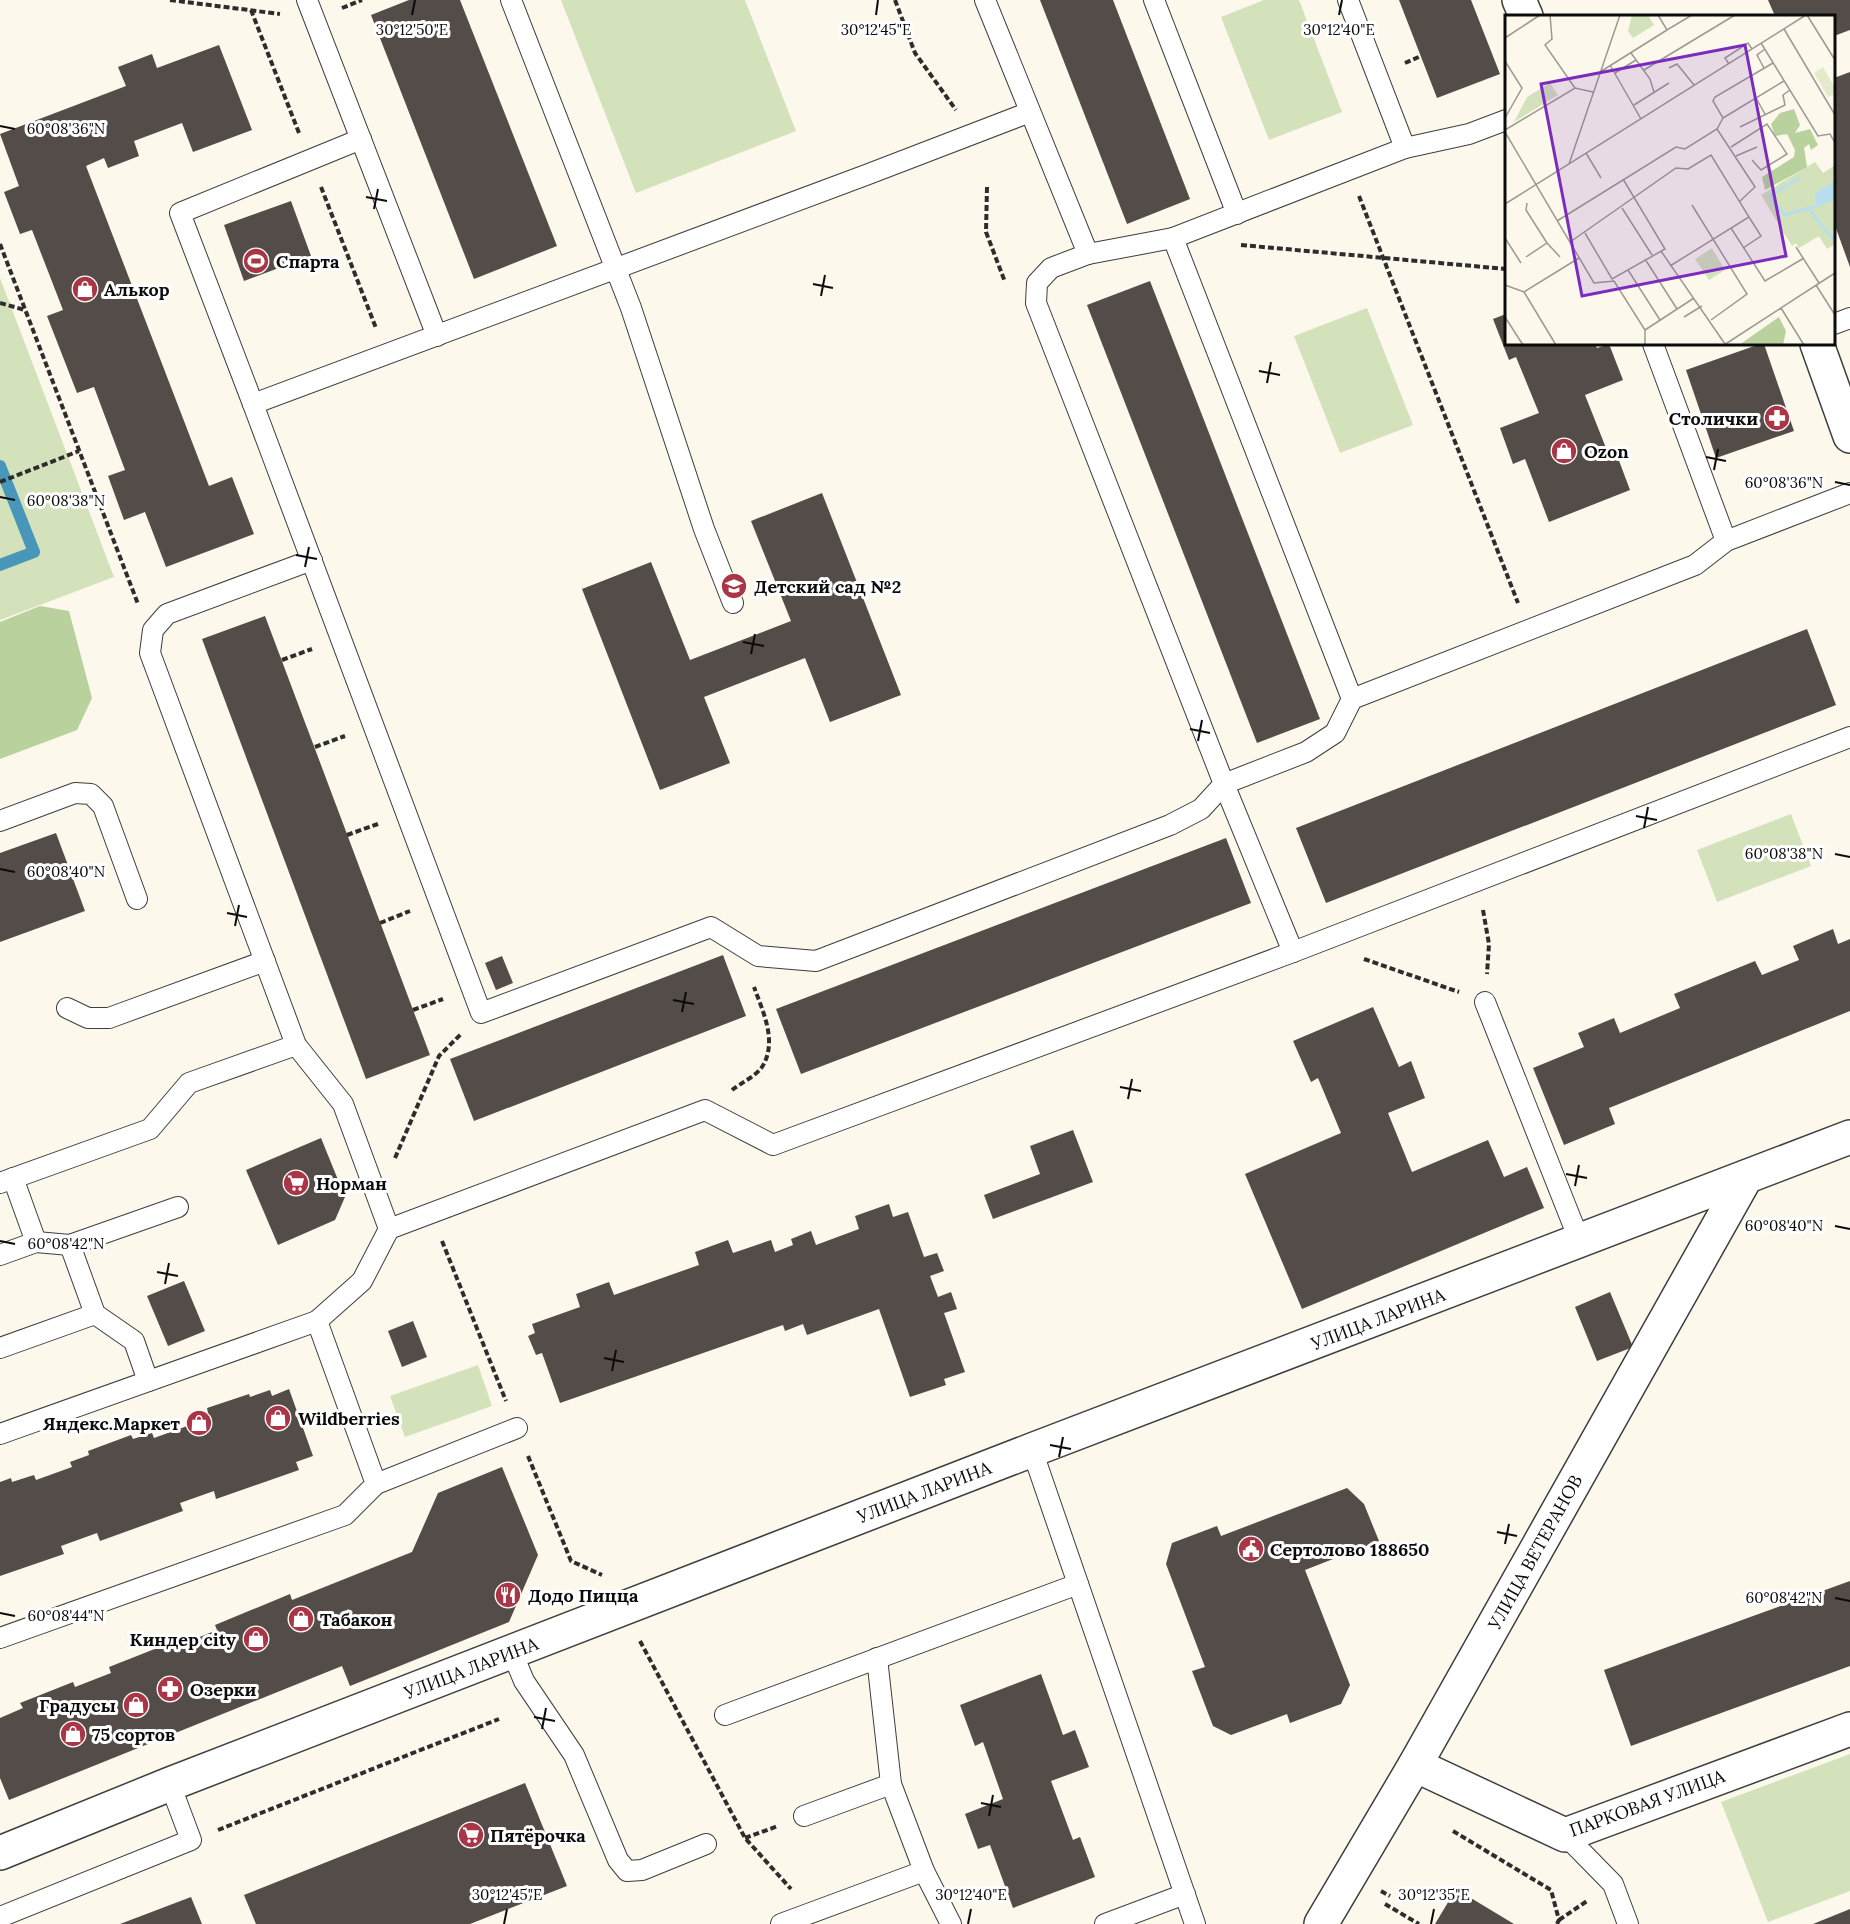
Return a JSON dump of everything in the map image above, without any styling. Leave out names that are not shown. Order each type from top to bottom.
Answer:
[{"type":"street","points":[[1519,0],[1526,15]]},
{"type":"street","points":[[1817,345],[1850,436]]},
{"type":"street","name":"УЛИЦА ЛАРИНА","points":[[0,1853],[170,1784],[1032,1450],[1850,1137]]},
{"type":"street","name":"УЛИЦА ВЕТЕРАНОВ","points":[[1321,1924],[1415,1765],[1746,1178]]},
{"type":"street","name":"ПАРКОВАЯ УЛИЦА","points":[[1415,1765],[1564,1835],[1850,1729]]},
{"type":"lane","points":[[307,0],[438,336]]},
{"type":"lane","points":[[511,0],[635,319],[704,529],[734,603]]},
{"type":"lane","points":[[985,0],[1088,254]]},
{"type":"lane","points":[[1154,0],[1237,214]]},
{"type":"lane","points":[[1348,0],[1406,148]]},
{"type":"lane","points":[[253,404],[1030,112]]},
{"type":"lane","points":[[1293,952],[1224,784],[1036,303],[1037,283],[1051,268],[1088,254],[1173,238],[1406,148],[1469,134],[1505,120]]},
{"type":"lane","points":[[361,139],[180,213],[481,1013],[711,927],[758,956],[816,961],[1170,825],[1201,809],[1224,784],[1306,752],[1335,733],[1352,699],[1695,566],[1726,541],[1850,493]]},
{"type":"lane","points":[[1173,238],[1352,699]]},
{"type":"lane","points":[[1835,323],[1850,318]]},
{"type":"lane","points":[[1653,345],[1726,541]]},
{"type":"lane","points":[[312,560],[167,614],[153,630],[150,653],[296,1045],[343,1104],[389,1229]]},
{"type":"lane","points":[[0,1434],[317,1321],[362,1281],[389,1229],[705,1110],[773,1145],[1293,952],[1850,737]]},
{"type":"lane","points":[[0,821],[75,793],[91,794],[103,806],[136,899]]},
{"type":"lane","points":[[66,1008],[88,1018],[109,1018],[265,961]]},
{"type":"lane","points":[[1485,1002],[1580,1242]]},
{"type":"lane","points":[[36,1242],[7,1180],[150,1129],[189,1083],[296,1045]]},
{"type":"lane","points":[[0,1255],[36,1242],[70,1245],[178,1207]]},
{"type":"lane","points":[[70,1245],[95,1314],[134,1341],[148,1381]]},
{"type":"lane","points":[[0,1348],[95,1314]]},
{"type":"lane","points":[[317,1321],[376,1484]]},
{"type":"lane","points":[[0,1638],[345,1515],[376,1484],[517,1428]]},
{"type":"lane","points":[[1032,1450],[1195,1924]]},
{"type":"lane","points":[[725,1715],[1078,1584]]},
{"type":"lane","points":[[512,1652],[524,1681],[574,1755],[618,1860],[627,1871],[642,1870],[706,1844]]},
{"type":"lane","points":[[877,1658],[891,1784],[924,1871],[951,1924]]},
{"type":"lane","points":[[0,1917],[191,1840],[170,1784]]},
{"type":"lane","points":[[804,1816],[891,1784]]},
{"type":"lane","points":[[1564,1835],[1613,1884],[1628,1924]]},
{"type":"lane","points":[[781,1924],[924,1871]]},
{"type":"lane","points":[[1105,1924],[1185,1894]]},
{"type":"path","points":[[171,0],[314,19],[362,0]]},
{"type":"path","points":[[895,0],[915,52],[958,113]]},
{"type":"path","points":[[251,10],[387,355]]},
{"type":"path","points":[[1349,170],[1528,630]]},
{"type":"path","points":[[0,244],[136,600],[153,630]]},
{"type":"path","points":[[1232,244],[1505,269]]},
{"type":"path","points":[[0,303],[26,310]]},
{"type":"path","points":[[0,482],[79,451]]},
{"type":"path","points":[[1318,942],[1485,1002],[1489,944],[1478,880]]},
{"type":"path","points":[[378,1197],[439,1056],[481,1013]]},
{"type":"path","points":[[705,1110],[761,1068],[770,1045],[767,1022]]},
{"type":"path","points":[[635,1632],[745,1838],[812,1913]]},
{"type":"path","points":[[191,1840],[499,1719]]},
{"type":"path","points":[[1453,1831],[1551,1890],[1559,1920],[1557,1924]]},
{"type":"path","points":[[1385,1904],[1419,1924]]},
{"type":"green space","points":[[561,0],[745,0],[796,131],[636,193]]},
{"type":"green space","points":[[1264,0],[1299,0],[1342,112],[1269,140],[1221,17]]},
{"type":"green space","points":[[0,278],[114,577],[0,620]]},
{"type":"green space","points":[[1367,308],[1413,425],[1340,453],[1294,336]]},
{"type":"green space","points":[[40,606],[69,611],[92,698],[77,730],[0,759],[0,622]]},
{"type":"green space","points":[[1791,814],[1811,866],[1717,902],[1697,850]]},
{"type":"green space","points":[[478,1365],[492,1406],[405,1437],[390,1396]]},
{"type":"green space","points":[[1850,1754],[1850,1891],[1768,1922],[1721,1802]]},
{"type":"building","points":[[409,0],[460,0],[557,246],[474,279],[371,15]]},
{"type":"building","points":[[1040,0],[1113,0],[1190,199],[1127,224]]},
{"type":"building","points":[[1399,0],[1471,0],[1500,74],[1437,98]]},
{"type":"building","points":[[1768,0],[1850,0],[1850,30],[1835,36],[1835,15],[1775,15]]},
{"type":"building","points":[[219,45],[252,130],[193,152],[182,123],[134,141],[139,156],[108,168],[104,158],[86,166],[209,486],[232,477],[254,534],[166,567],[145,512],[124,520],[108,476],[125,470],[94,387],[77,393],[47,316],[63,310],[32,230],[20,234],[4,192],[19,186],[0,134],[126,86],[118,67],[152,54],[157,68]]},
{"type":"building","points":[[1850,72],[1850,267],[1835,226],[1835,78]]},
{"type":"building","points":[[291,201],[311,256],[244,281],[224,225]]},
{"type":"building","points":[[1150,281],[1320,719],[1257,743],[1087,305]]},
{"type":"building","points":[[1505,314],[1505,345],[1596,345],[1597,348],[1609,345],[1623,380],[1585,395],[1608,453],[1615,450],[1630,490],[1549,522],[1525,459],[1513,464],[1500,428],[1539,413],[1516,357],[1509,360],[1493,319]]},
{"type":"building","points":[[1757,345],[1764,345],[1794,431],[1716,458],[1686,370]]},
{"type":"building","points":[[822,493],[901,695],[830,722],[805,658],[704,697],[730,763],[660,790],[582,589],[651,562],[690,660],[791,621],[751,521]]},
{"type":"building","points":[[265,616],[430,1055],[366,1079],[202,639]]},
{"type":"building","points":[[1807,629],[1836,705],[1326,903],[1296,828]]},
{"type":"building","points":[[56,833],[85,911],[0,942],[0,853]]},
{"type":"building","points":[[1226,838],[1251,903],[801,1074],[776,1009]]},
{"type":"building","points":[[1833,929],[1838,944],[1850,939],[1850,1011],[1609,1108],[1615,1124],[1564,1145],[1533,1068],[1584,1047],[1578,1033],[1614,1018],[1620,1033],[1680,1008],[1674,994],[1755,961],[1762,975],[1799,960],[1793,946]]},
{"type":"building","points":[[723,955],[746,1016],[474,1121],[450,1059]]},
{"type":"building","points":[[502,956],[513,983],[496,990],[485,963]]},
{"type":"building","points":[[1373,1007],[1399,1067],[1411,1061],[1425,1098],[1388,1113],[1412,1172],[1488,1140],[1504,1177],[1527,1167],[1544,1208],[1302,1309],[1245,1174],[1341,1133],[1318,1078],[1311,1082],[1293,1041]]},
{"type":"building","points":[[1073,1130],[1093,1182],[993,1219],[984,1195],[1040,1174],[1030,1146]]},
{"type":"building","name":"Норман","points":[[321,1138],[345,1197],[335,1220],[278,1245],[246,1170]]},
{"type":"building","points":[[889,1204],[893,1217],[908,1212],[924,1257],[937,1253],[944,1271],[930,1276],[938,1297],[951,1292],[957,1309],[944,1313],[965,1372],[944,1379],[946,1385],[910,1397],[879,1309],[807,1335],[803,1324],[785,1331],[783,1325],[560,1403],[542,1353],[536,1355],[528,1336],[535,1333],[532,1324],[580,1307],[576,1294],[609,1282],[614,1295],[699,1265],[695,1252],[728,1240],[733,1253],[771,1240],[775,1252],[793,1245],[791,1239],[811,1231],[816,1245],[859,1229],[855,1216]]},
{"type":"building","points":[[184,1281],[205,1331],[168,1346],[147,1296]]},
{"type":"building","points":[[1610,1292],[1633,1347],[1597,1361],[1575,1307]]},
{"type":"building","points":[[413,1321],[427,1357],[402,1367],[388,1331]]},
{"type":"building","points":[[289,1389],[313,1456],[296,1462],[299,1470],[216,1499],[214,1491],[180,1503],[183,1511],[100,1541],[97,1533],[61,1546],[64,1554],[0,1576],[0,1482],[11,1478],[12,1482],[34,1475],[36,1480],[72,1467],[70,1462],[89,1455],[88,1451],[131,1435],[133,1439],[152,1433],[154,1438],[190,1425],[188,1420],[208,1413],[207,1408],[249,1394],[250,1397],[270,1390],[272,1396]]},
{"type":"building","points":[[502,1467],[538,1555],[509,1622],[350,1686],[342,1666],[9,1800],[0,1778],[0,1718],[23,1708],[20,1703],[73,1682],[75,1687],[111,1673],[109,1667],[180,1639],[182,1644],[217,1630],[215,1625],[290,1594],[292,1600],[412,1552],[438,1493]]},
{"type":"building","points":[[1347,1488],[1364,1504],[1379,1541],[1305,1570],[1350,1685],[1341,1704],[1290,1723],[1287,1714],[1231,1735],[1213,1726],[1192,1671],[1205,1667],[1166,1564],[1172,1543],[1217,1526],[1221,1536]]},
{"type":"building","points":[[1850,1581],[1850,1666],[1631,1746],[1604,1670]]},
{"type":"building","points":[[1041,1674],[1063,1735],[1075,1730],[1089,1767],[1051,1781],[1073,1840],[1080,1837],[1095,1877],[1013,1908],[990,1845],[978,1849],[965,1814],[1003,1799],[983,1742],[975,1746],[960,1705]]},
{"type":"building","name":"Пятёрочка","points":[[525,1783],[567,1886],[470,1924],[256,1924],[244,1895]]},
{"type":"building","points":[[1456,1889],[1514,1924],[1435,1924]]},
{"type":"building","points":[[191,1897],[202,1924],[120,1924]]},
{"type":"building","points":[[1850,1909],[1850,1924],[1813,1924]]},
{"type":"waterway","points":[[0,466],[34,552],[0,565]]},
{"type":"place","name":"Спарта","points":[[256,261]]},
{"type":"place","name":"Алькор","points":[[85,289]]},
{"type":"place","name":"Столички","points":[[1777,418]]},
{"type":"place","name":"Ozon","points":[[1564,451]]},
{"type":"place","name":"Детский сад №2","points":[[734,586]]},
{"type":"place","name":"Норман","points":[[296,1183]]},
{"type":"place","name":"Wildberries","points":[[278,1418]]},
{"type":"place","name":"Яндекс.Маркет","points":[[199,1423]]},
{"type":"place","name":"Сертолово 188650","points":[[1251,1549]]},
{"type":"place","name":"Додо Пицца","points":[[508,1595]]},
{"type":"place","name":"Табакон","points":[[301,1619]]},
{"type":"place","name":"Киндер city","points":[[256,1639]]},
{"type":"place","name":"Озерки","points":[[170,1689]]},
{"type":"place","name":"Градусы","points":[[136,1705]]},
{"type":"place","name":"75 сортов","points":[[73,1734]]},
{"type":"place","name":"Пятёрочка","points":[[471,1835]]}]
